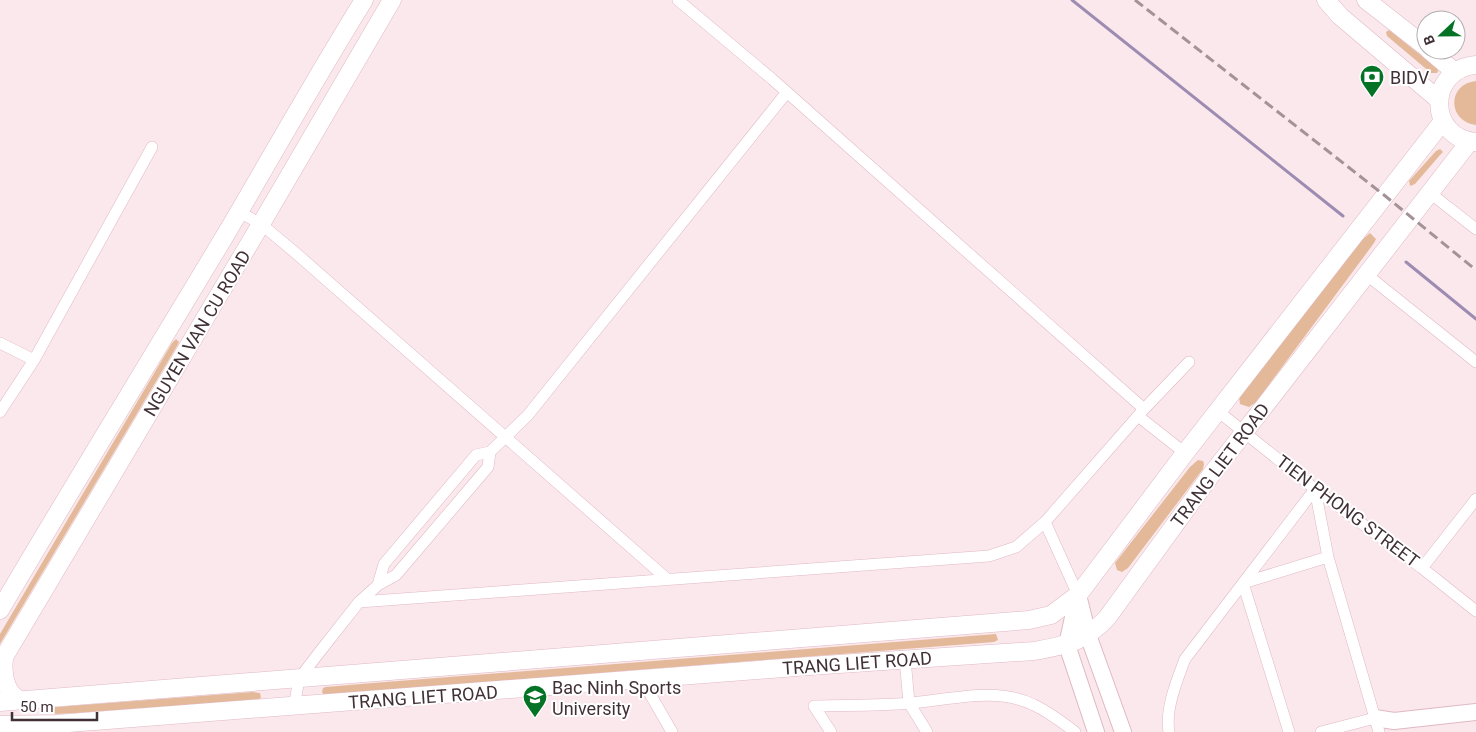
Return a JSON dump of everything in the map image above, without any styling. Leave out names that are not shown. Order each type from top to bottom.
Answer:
[{"type":"main road","name":"NGUYEN VAN CU ROAD","points":[[0,610],[364,0]]},
{"type":"main road","name":"NGUYEN VAN CU ROAD","points":[[2,662],[392,0]]},
{"type":"main road","points":[[1348,23],[1366,0],[1416,39]]},
{"type":"main road","points":[[1328,1],[1348,23],[1439,100]]},
{"type":"main road","points":[[1441,60],[1455,72]]},
{"type":"main road","points":[[1473,142],[1454,134],[1443,121],[1439,110],[1439,100],[1443,86],[1455,72],[1467,67],[1476,66]]},
{"type":"main road","name":"TRANG LIET ROAD","points":[[0,702],[1029,620],[1051,615],[1078,595],[1443,121]]},
{"type":"main road","name":"TRANG LIET ROAD","points":[[0,725],[56,724],[294,707],[1034,651],[1067,645],[1088,635],[1106,618],[1212,475],[1430,193],[1473,142]]},
{"type":"main road","points":[[175,318],[198,332]]},
{"type":"main road","points":[[1078,595],[1088,635],[1123,732]]},
{"type":"main road","points":[[1078,595],[1067,645],[1096,732]]},
{"type":"main road","points":[[2,662],[10,692],[15,698],[25,701]]},
{"type":"main road","points":[[1377,725],[1394,721],[1476,712]]},
{"type":"street","points":[[678,0],[787,92],[1186,453]]},
{"type":"street","points":[[378,585],[384,564],[390,556],[476,455],[490,452],[528,414],[787,92]]},
{"type":"street","points":[[0,412],[34,360],[152,147]]},
{"type":"street","points":[[1430,193],[1476,229]]},
{"type":"street","points":[[239,212],[261,224],[667,579]]},
{"type":"street","points":[[1367,274],[1476,362]]},
{"type":"street","points":[[0,343],[34,360]]},
{"type":"street","points":[[359,602],[989,556],[1016,547],[1045,522],[1141,412],[1189,362]]},
{"type":"street","name":"TIEN PHONG STREET","points":[[1219,412],[1476,611]]},
{"type":"street","points":[[294,707],[299,679],[359,602],[378,585],[396,575],[488,467],[490,452]]},
{"type":"street","points":[[1316,488],[1328,557],[1377,725],[1321,732]]},
{"type":"street","points":[[1169,732],[1168,726],[1174,689],[1185,659],[1316,488]]},
{"type":"street","points":[[1422,568],[1476,499]]},
{"type":"street","points":[[1045,522],[1078,595]]},
{"type":"street","points":[[1243,582],[1328,557]]},
{"type":"street","points":[[1243,582],[1289,732]]},
{"type":"street","points":[[905,660],[909,704],[927,732]]},
{"type":"street","points":[[642,680],[672,732]]},
{"type":"street","points":[[831,732],[814,706],[909,704],[970,696],[1000,696],[1033,704],[1075,732]]},
{"type":"shaded area","points":[[1389,30],[1416,51],[1416,60],[1427,60],[1437,68],[1437,73],[1431,73],[1387,36],[1386,32]]},
{"type":"shaded area","points":[[1476,81],[1476,125],[1466,122],[1460,117],[1454,103],[1460,89],[1466,84]]},
{"type":"shaded area","points":[[1440,149],[1443,152],[1415,184],[1410,186],[1409,181]]},
{"type":"shaded area","points":[[1370,233],[1376,239],[1374,243],[1256,402],[1249,407],[1240,404],[1240,394],[1363,239]]},
{"type":"shaded area","points":[[176,339],[179,342],[177,346],[0,644],[0,634]]},
{"type":"shaded area","points":[[1198,460],[1203,461],[1203,469],[1128,568],[1122,572],[1117,570],[1115,563],[1190,467]]},
{"type":"shaded area","points":[[996,634],[998,640],[994,642],[324,695],[322,692],[323,688],[326,687]]},
{"type":"shaded area","points":[[260,693],[261,698],[257,700],[76,713],[54,714],[50,711],[56,707]]},
{"type":"waterway","points":[[1072,0],[1343,216]]},
{"type":"waterway","points":[[1406,262],[1476,319]]},
{"type":"railway","points":[[1135,0],[1384,195],[1476,270]]},
{"type":"place","name":"BIDV","points":[[1372,98]]},
{"type":"place","name":"Bac Ninh Sports University","points":[[535,718]]}]
